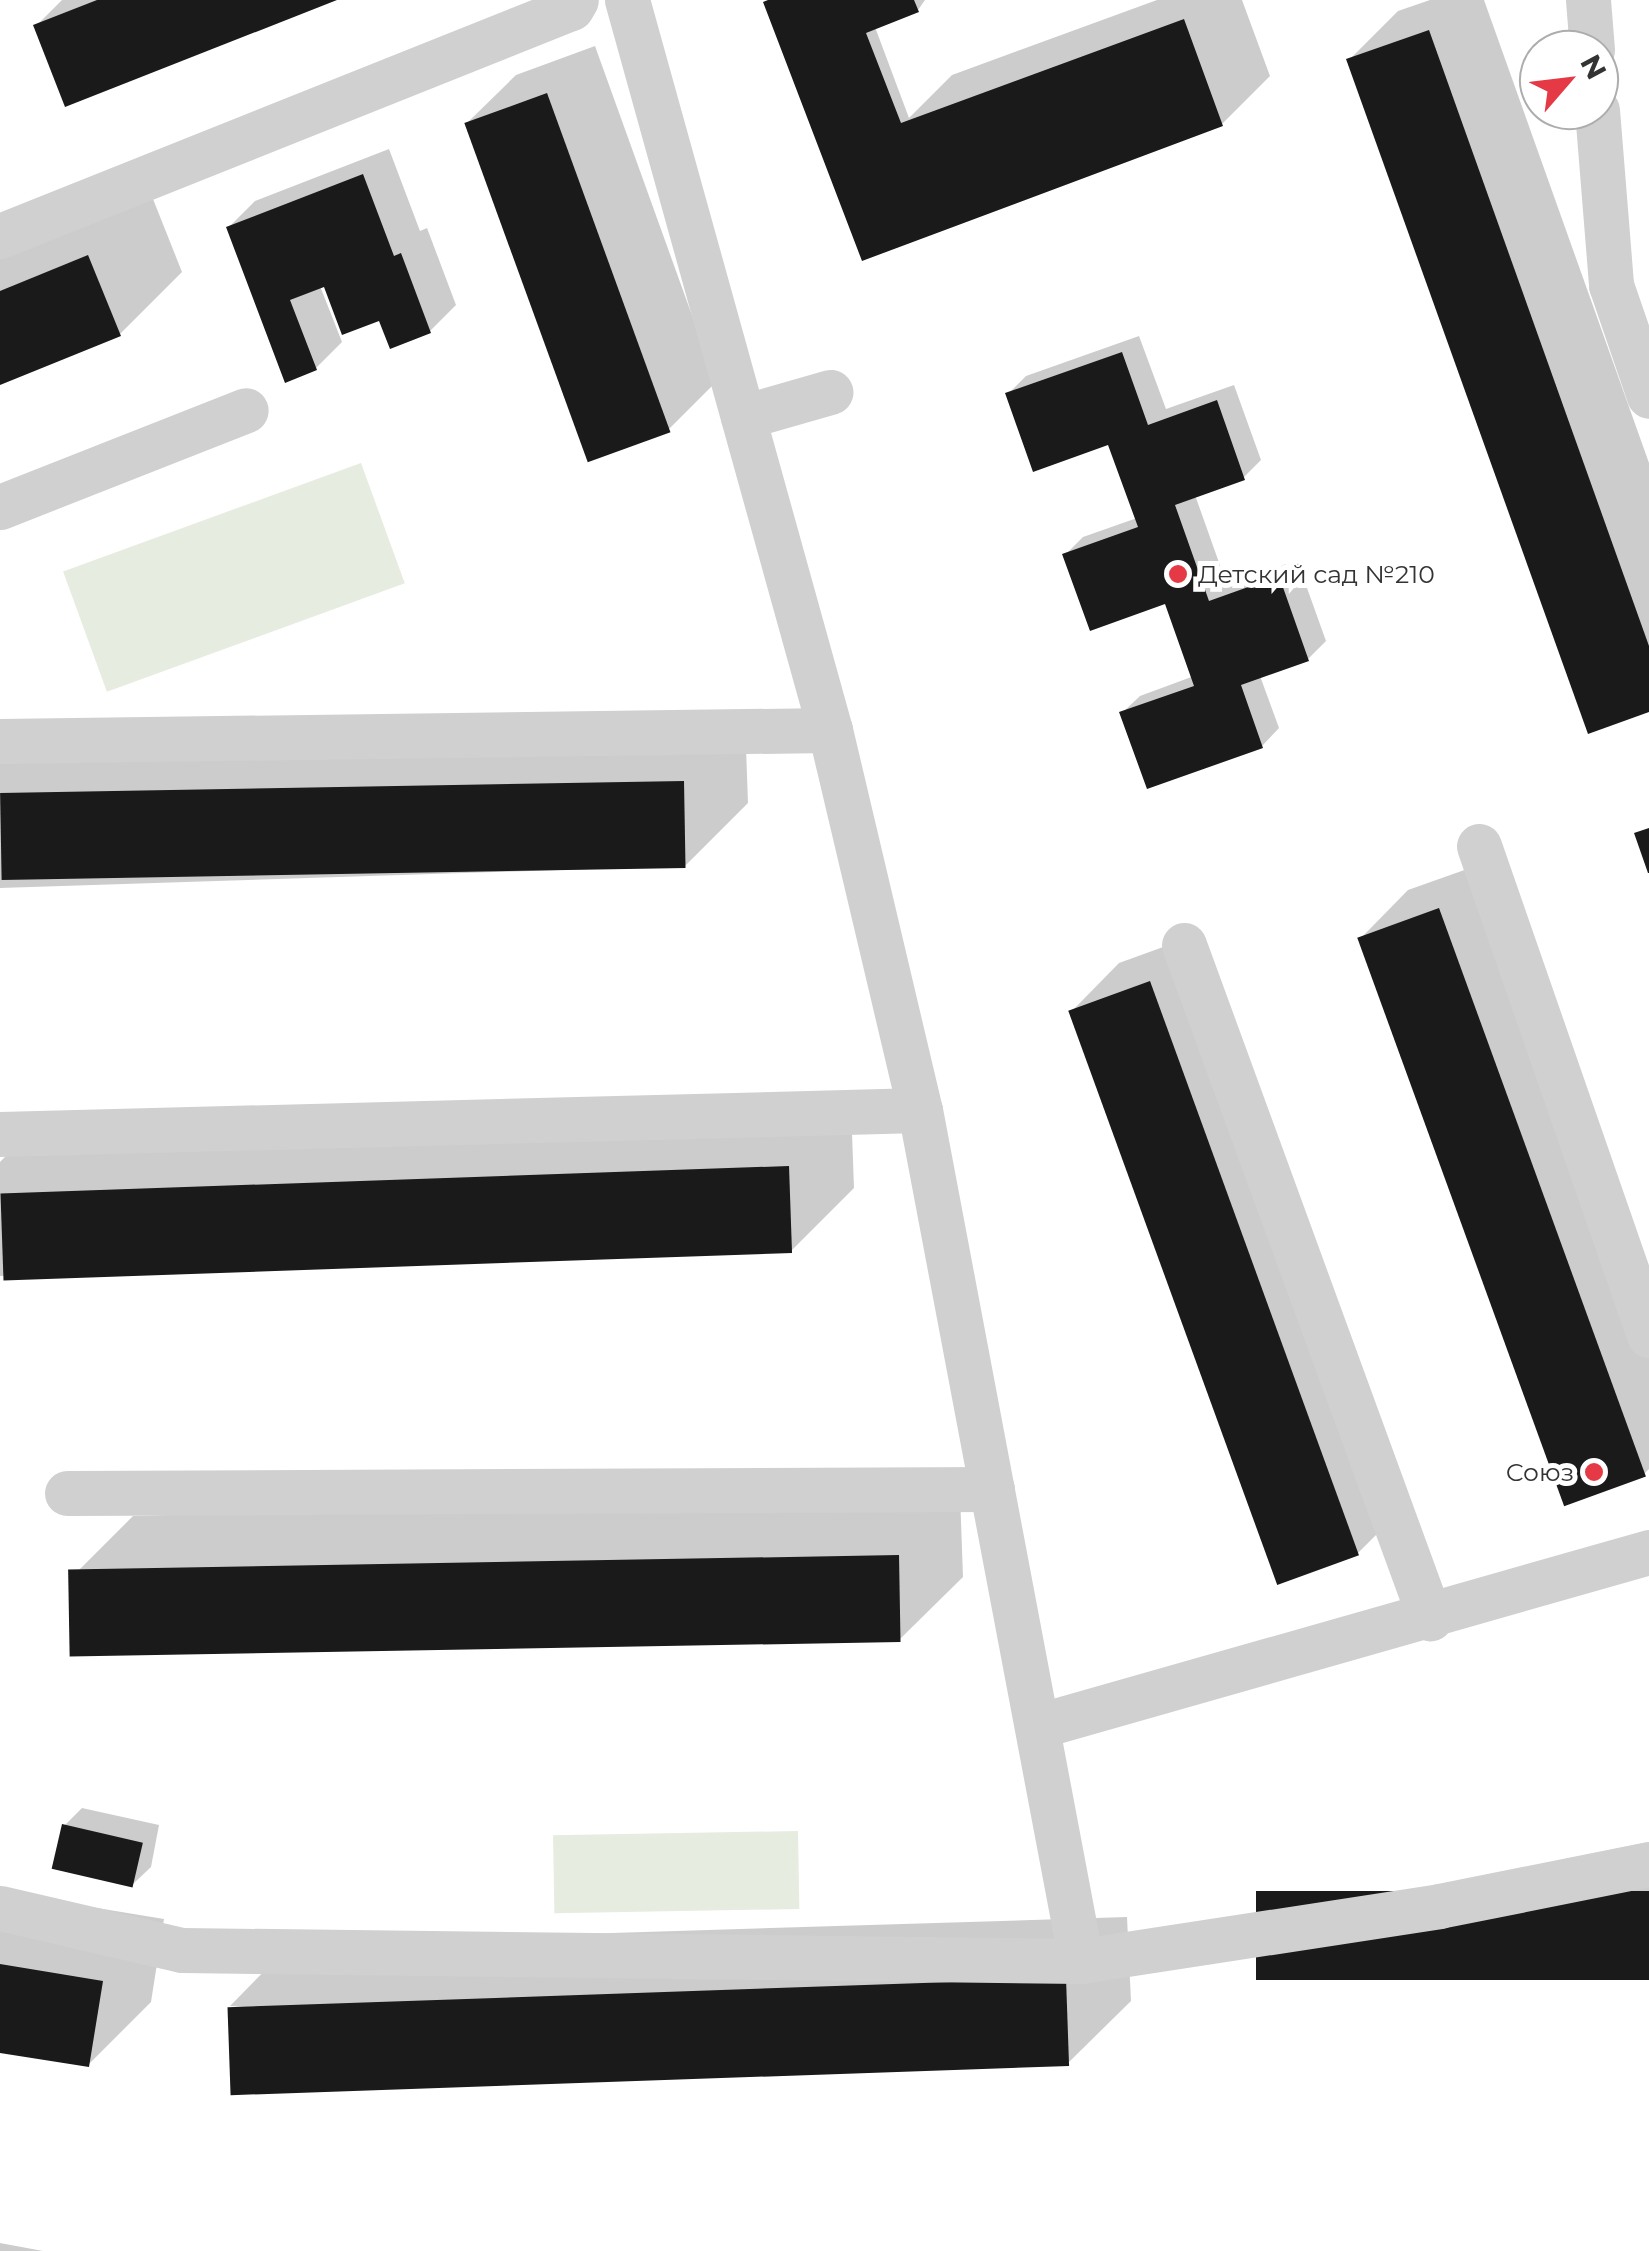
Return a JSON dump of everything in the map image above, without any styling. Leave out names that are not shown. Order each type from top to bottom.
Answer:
[{"type":"street","points":[[0,236],[571,8],[576,0]]},
{"type":"street","points":[[627,0],[830,730],[920,1110],[1081,1962]]},
{"type":"street","points":[[1588,0],[1590,30]]},
{"type":"street","points":[[1601,130],[1649,396]]},
{"type":"street","points":[[743,417],[830,392]]},
{"type":"street","points":[[0,506],[246,410]]},
{"type":"street","points":[[0,741],[830,730]]},
{"type":"street","points":[[1479,846],[1649,1335]]},
{"type":"street","points":[[1184,944],[1430,1618]]},
{"type":"street","points":[[0,1134],[920,1110]]},
{"type":"street","points":[[66,1493],[992,1489]]},
{"type":"street","points":[[1038,1726],[1430,1618],[1649,1552]]},
{"type":"street","points":[[0,1908],[182,1950],[1081,1962],[1438,1906],[1649,1864]]},
{"type":"shaded area","points":[[361,463],[405,583],[107,692],[63,571]]},
{"type":"shaded area","points":[[798,1831],[799,1909],[554,1913],[553,1835]]},
{"type":"building","points":[[97,0],[337,0],[65,107],[33,25]]},
{"type":"building","points":[[914,0],[919,12],[866,33],[901,123],[1184,19],[1223,126],[862,261],[763,2]]},
{"type":"building","points":[[1429,30],[1649,646],[1649,712],[1588,734],[1346,59]]},
{"type":"building","points":[[547,93],[670,432],[588,462],[464,123]]},
{"type":"building","points":[[363,174],[394,256],[401,253],[431,333],[390,349],[379,321],[342,335],[324,287],[290,300],[317,370],[285,383],[226,227]]},
{"type":"building","points":[[88,255],[121,336],[0,385],[0,291]]},
{"type":"building","points":[[1122,352],[1148,425],[1217,400],[1245,480],[1175,505],[1209,601],[1279,576],[1309,661],[1241,685],[1263,748],[1147,789],[1119,712],[1194,686],[1165,604],[1090,631],[1062,554],[1138,527],[1108,445],[1033,472],[1005,393]]},
{"type":"building","points":[[684,781],[686,868],[2,880],[0,793]]},
{"type":"building","points":[[1649,828],[1649,873],[1648,873],[1634,833]]},
{"type":"building","points":[[1439,908],[1646,1477],[1564,1506],[1357,938]]},
{"type":"building","points":[[1150,981],[1359,1555],[1277,1585],[1068,1011]]},
{"type":"building","points":[[789,1166],[792,1253],[4,1280],[0,1194]]},
{"type":"building","points":[[899,1555],[901,1642],[70,1656],[68,1570]]},
{"type":"building","points":[[62,1824],[143,1843],[133,1887],[52,1869]]},
{"type":"building","points":[[1256,1891],[1649,1891],[1649,1980],[1256,1980]]},
{"type":"building","points":[[0,1964],[103,1981],[89,2067],[0,2053]]},
{"type":"building","points":[[1066,1978],[1069,2066],[231,2095],[228,2007]]},
{"type":"place","name":"Детский сад №210","points":[[1178,574]]},
{"type":"place","name":"Союз","points":[[1594,1472]]}]
